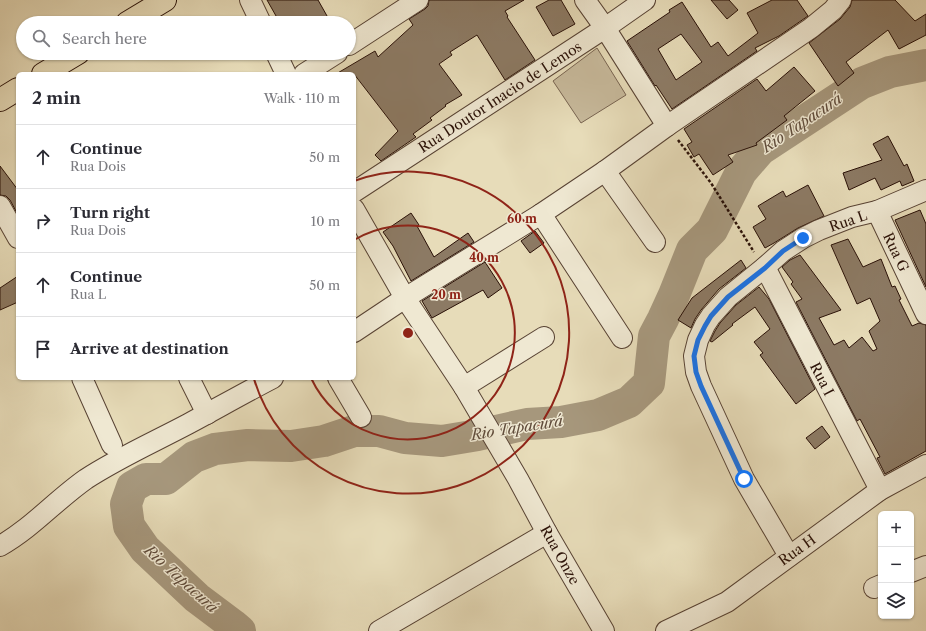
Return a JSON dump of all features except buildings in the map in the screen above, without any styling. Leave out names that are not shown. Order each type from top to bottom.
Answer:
[{"type":"main road","points":[[139,16],[165,0]]},
{"type":"main road","points":[[46,72],[66,60]]},
{"type":"main road","points":[[0,100],[16,90]]},
{"type":"street","points":[[250,0],[258,16]]},
{"type":"street","points":[[356,40],[418,0]]},
{"type":"street","points":[[585,0],[605,28],[667,126]]},
{"type":"street","name":"Rua Doutor Inacio de Lemos","points":[[356,191],[605,28],[645,0]]},
{"type":"street","points":[[356,331],[405,298],[541,214],[605,171],[667,126],[811,28],[833,10],[841,0]]},
{"type":"street","points":[[279,60],[285,72]]},
{"type":"street","points":[[307,72],[326,60]]},
{"type":"street","points":[[605,171],[655,242]]},
{"type":"street","name":"Rua L","points":[[789,556],[744,479],[701,386],[696,372],[694,356],[698,340],[711,316],[728,297],[765,268],[783,251],[819,230],[877,211],[926,190]]},
{"type":"street","points":[[0,206],[16,234]]},
{"type":"street","name":"Rua G","points":[[877,211],[926,314]]},
{"type":"street","points":[[356,212],[405,298],[464,387],[544,337]]},
{"type":"street","points":[[541,214],[622,338]]},
{"type":"street","name":"Rua I","points":[[765,268],[880,490]]},
{"type":"street","points":[[83,380],[112,445]]},
{"type":"street","points":[[190,380],[207,414]]},
{"type":"street","points":[[339,380],[361,418]]},
{"type":"street","points":[[0,546],[22,532],[87,479],[115,462],[266,381]]},
{"type":"street","name":"Rua Onze","points":[[464,387],[604,631]]},
{"type":"street","name":"Rua H","points":[[666,631],[727,602],[880,490],[926,465]]},
{"type":"street","points":[[378,631],[547,533]]},
{"type":"street","points":[[914,571],[926,566]]},
{"type":"path","points":[[667,126],[711,182],[765,268]]},
{"type":"shaded area","points":[[597,48],[626,95],[581,123],[553,81]]},
{"type":"waterway","name":"Rio Tapacurá","points":[[240,631],[197,598],[145,549],[129,526],[126,504],[132,487],[146,479],[166,479],[194,457],[215,449],[248,445],[291,446],[324,441],[354,431],[379,431],[405,438],[442,441],[527,424],[561,422],[598,415],[629,402],[649,383],[654,336],[674,295],[692,250],[712,230],[741,172],[760,150],[862,83],[890,72],[926,65]]},
{"type":"route","points":[[744,479],[701,386],[696,372],[694,356],[698,340],[717,308],[783,251],[803,238]]}]
